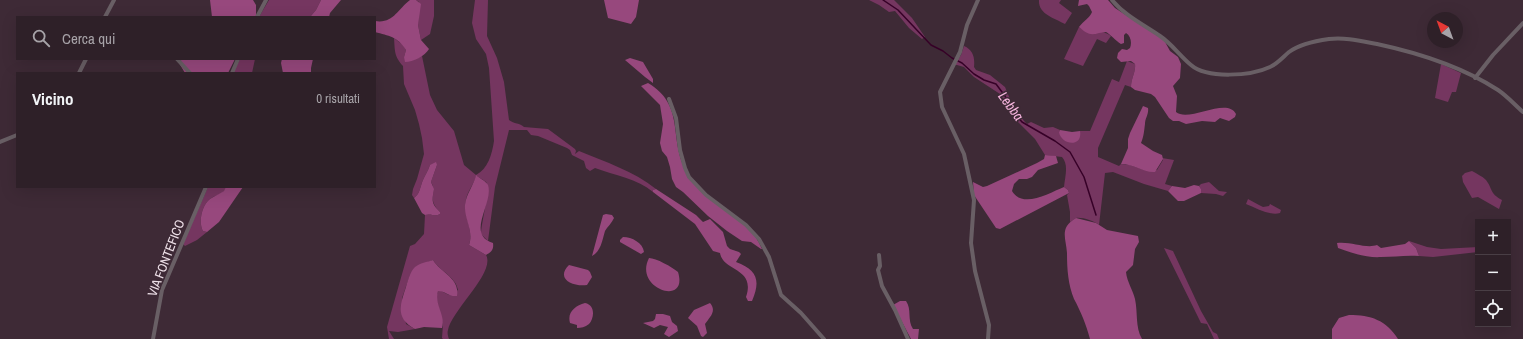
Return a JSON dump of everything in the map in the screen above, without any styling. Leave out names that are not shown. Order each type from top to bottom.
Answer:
[{"type":"street","points":[[106,16],[114,0]]},
{"type":"street","points":[[258,16],[266,0]]},
{"type":"street","points":[[978,0],[967,25],[957,58],[940,92],[940,98],[942,107],[964,154],[974,200],[971,243],[975,271],[989,325],[988,339]]},
{"type":"street","points":[[1112,0],[1121,10],[1170,43],[1191,66],[1223,76],[1249,73],[1270,67],[1290,51],[1299,46],[1327,39],[1340,38],[1405,50],[1427,56],[1498,90],[1523,112]]},
{"type":"street","points":[[1475,78],[1523,23]]},
{"type":"street","points":[[80,72],[86,60]]},
{"type":"street","points":[[178,60],[189,72]]},
{"type":"street","points":[[232,72],[238,60]]},
{"type":"street","points":[[669,99],[676,118],[680,150],[689,177],[706,194],[746,225],[759,240],[769,257],[781,295],[801,313],[824,339]]},
{"type":"street","points":[[0,142],[16,135]]},
{"type":"street","name":"VIA FONTEFICO","points":[[153,339],[162,290],[206,188]]},
{"type":"street","points":[[880,256],[878,276],[908,339]]},
{"type":"shaded area","points":[[210,0],[253,0],[256,5],[256,16],[212,16]]},
{"type":"shaded area","points":[[269,0],[321,0],[311,16],[260,16]]},
{"type":"shaded area","points":[[321,0],[341,0],[329,16],[311,16]]},
{"type":"shaded area","points":[[410,0],[416,0],[421,4],[418,25],[421,40],[429,49],[425,54],[418,58],[405,62],[404,57],[406,50],[403,45],[392,37],[376,32],[376,21],[391,18]]},
{"type":"shaded area","points":[[416,0],[434,0],[434,16],[430,34],[421,40],[418,25],[419,2]]},
{"type":"shaded area","points":[[475,0],[488,0],[487,36],[497,58],[504,82],[509,120],[524,127],[548,129],[575,149],[575,154],[579,151],[619,167],[656,189],[653,190],[653,192],[633,181],[595,168],[590,171],[586,168],[584,161],[572,155],[570,150],[567,148],[538,136],[531,135],[527,130],[509,130],[495,187],[488,241],[481,234],[487,198],[486,182],[476,176],[466,199],[465,205],[470,234],[469,245],[486,255],[487,262],[485,271],[479,281],[451,322],[448,331],[449,339],[442,338],[443,324],[436,298],[438,291],[449,295],[458,290],[457,285],[433,260],[416,267],[410,275],[402,298],[406,324],[415,329],[398,332],[389,331],[394,339],[389,339],[387,327],[410,246],[415,244],[424,234],[425,215],[440,214],[433,200],[433,186],[431,182],[437,165],[430,165],[418,194],[414,198],[412,195],[424,154],[419,124],[404,84],[403,66],[396,56],[394,38],[403,45],[406,50],[404,57],[413,60],[422,56],[430,95],[437,110],[454,131],[464,165],[476,175],[484,169],[491,156],[494,141],[489,68],[486,54],[476,39],[472,23]]},
{"type":"shaded area","points":[[604,0],[639,0],[636,17],[631,24],[608,18]]},
{"type":"shaded area","points":[[869,0],[894,0],[912,18],[925,37],[922,39],[909,28],[895,11],[889,12]]},
{"type":"shaded area","points":[[1039,0],[1061,0],[1059,3],[1072,13],[1065,24],[1044,12],[1039,5]]},
{"type":"shaded area","points":[[1079,0],[1108,0],[1115,8],[1164,40],[1170,51],[1178,57],[1181,64],[1180,78],[1173,86],[1177,96],[1176,112],[1182,115],[1216,108],[1225,108],[1231,109],[1236,114],[1235,117],[1229,121],[1220,118],[1215,122],[1202,121],[1186,124],[1179,121],[1173,121],[1169,118],[1155,97],[1151,94],[1135,90],[1131,87],[1135,64],[1131,61],[1121,62],[1117,58],[1118,53],[1122,49],[1127,50],[1130,48],[1131,42],[1129,36],[1126,33],[1124,35],[1124,43],[1121,44],[1106,32],[1093,34],[1084,31],[1079,27],[1092,12],[1087,4],[1078,6]]},
{"type":"shaded area","points":[[1079,27],[1087,31],[1103,32],[1111,36],[1106,43],[1097,39],[1083,66],[1064,59]]},
{"type":"shaded area","points":[[964,46],[973,54],[974,67],[976,70],[990,75],[1005,87],[1012,104],[1027,124],[1031,122],[1044,128],[1053,127],[1060,130],[1059,132],[1080,134],[1080,131],[1090,131],[1112,79],[1119,82],[1127,61],[1135,64],[1131,87],[1125,85],[1098,148],[1098,157],[1119,166],[1121,164],[1130,165],[1144,170],[1157,170],[1163,160],[1162,158],[1174,160],[1165,184],[1172,186],[1168,191],[1144,184],[1113,172],[1105,173],[1099,225],[1081,218],[1076,218],[1070,222],[1067,195],[1069,193],[1064,187],[1066,171],[1064,160],[1062,157],[1045,155],[1035,139],[1018,122],[1000,94],[974,77],[964,67],[954,65],[961,55]]},
{"type":"shaded area","points":[[630,58],[643,62],[653,79],[653,83],[625,60]]},
{"type":"shaded area","points":[[181,60],[234,60],[228,72],[184,72],[179,63]]},
{"type":"shaded area","points":[[240,60],[255,60],[252,72],[234,72]]},
{"type":"shaded area","points":[[282,60],[313,60],[311,72],[283,72]]},
{"type":"shaded area","points":[[1441,64],[1461,73],[1456,92],[1452,92],[1448,102],[1435,98]]},
{"type":"shaded area","points":[[648,83],[660,92],[672,111],[680,157],[685,169],[693,181],[702,191],[746,226],[762,249],[751,242],[742,241],[727,231],[676,187],[672,179],[667,157],[662,151],[660,143],[663,124],[660,105],[641,86]]},
{"type":"shaded area","points":[[1143,106],[1148,108],[1148,110],[1141,143],[1162,155],[1163,159],[1155,172],[1121,164],[1128,148],[1130,133]]},
{"type":"shaded area","points":[[1060,130],[1072,132],[1080,131],[1080,136],[1075,142],[1067,142],[1061,136],[1059,132]]},
{"type":"shaded area","points":[[1045,155],[1056,156],[1058,163],[1038,170],[1032,177],[1027,179],[1019,179],[1014,184],[1012,191],[1023,199],[1044,196],[1064,187],[1069,193],[1000,229],[996,228],[974,195],[973,182],[983,187],[987,186],[1037,163],[1044,159]]},
{"type":"shaded area","points":[[436,162],[437,165],[431,182],[434,189],[433,202],[440,214],[425,215],[422,213],[414,198],[419,192],[430,165]]},
{"type":"shaded area","points":[[1472,171],[1486,180],[1493,193],[1502,200],[1499,209],[1478,197],[1472,198],[1463,182],[1462,176],[1465,173]]},
{"type":"shaded area","points":[[476,175],[486,182],[489,192],[482,217],[481,233],[485,239],[493,243],[493,247],[492,250],[486,255],[469,245],[470,230],[465,205]]},
{"type":"shaded area","points":[[1209,182],[1219,191],[1227,192],[1223,196],[1201,193],[1199,186]]},
{"type":"shaded area","points":[[1194,185],[1199,186],[1201,193],[1184,201],[1178,201],[1168,191],[1172,186],[1185,188]]},
{"type":"shaded area","points":[[208,188],[226,188],[223,193],[210,199],[203,209],[201,223],[203,231],[207,232],[197,240],[185,246],[183,244]]},
{"type":"shaded area","points":[[226,188],[242,188],[219,222],[207,232],[203,231],[201,219],[205,205],[210,199],[224,191]]},
{"type":"shaded area","points":[[656,189],[696,215],[703,222],[710,219],[723,232],[727,246],[741,254],[736,262],[753,272],[756,287],[752,301],[748,301],[746,297],[748,287],[747,280],[743,275],[727,264],[722,259],[720,253],[713,251],[695,224],[653,192],[653,190]]},
{"type":"shaded area","points":[[1248,199],[1263,207],[1269,206],[1270,204],[1281,210],[1280,213],[1267,213],[1246,204]]},
{"type":"shaded area","points":[[603,215],[612,215],[614,218],[605,231],[599,249],[592,256]]},
{"type":"shaded area","points":[[1076,218],[1096,223],[1107,230],[1138,236],[1139,242],[1135,249],[1133,265],[1126,272],[1135,299],[1138,325],[1142,339],[1090,339],[1087,328],[1070,288],[1068,276],[1065,230],[1067,226]]},
{"type":"shaded area","points":[[623,237],[630,238],[639,243],[644,252],[641,254],[620,242]]},
{"type":"shaded area","points":[[1409,241],[1427,247],[1441,249],[1475,247],[1475,252],[1433,257],[1419,256],[1416,248]]},
{"type":"shaded area","points":[[1409,241],[1416,248],[1419,256],[1365,256],[1338,248],[1337,243],[1368,246],[1377,245],[1381,248],[1405,244]]},
{"type":"shaded area","points":[[1164,248],[1173,251],[1201,311],[1213,332],[1217,334],[1219,339],[1214,339],[1207,324],[1201,323]]},
{"type":"shaded area","points":[[649,258],[656,259],[678,272],[679,283],[676,289],[669,291],[662,290],[654,285],[648,278],[646,269]]},
{"type":"shaded area","points":[[433,260],[436,265],[453,280],[456,285],[457,296],[452,296],[438,291],[437,296],[443,323],[442,328],[424,327],[415,329],[404,320],[402,316],[402,300],[409,276],[413,269],[419,264]]},
{"type":"shaded area","points":[[569,265],[588,270],[590,272],[592,277],[587,285],[576,285],[565,278],[565,270]]},
{"type":"shaded area","points":[[900,301],[906,301],[908,304],[911,326],[913,329],[919,329],[918,339],[911,339],[893,305]]},
{"type":"shaded area","points":[[585,303],[591,306],[593,316],[588,325],[577,328],[577,325],[570,323],[569,319],[575,308]]},
{"type":"shaded area","points":[[710,303],[713,311],[705,324],[707,333],[703,337],[701,336],[697,326],[688,318],[694,310]]},
{"type":"shaded area","points":[[656,314],[670,316],[672,322],[677,326],[678,331],[669,337],[664,334],[668,327],[660,325],[654,328],[643,323],[653,321]]},
{"type":"shaded area","points":[[1349,315],[1364,316],[1377,320],[1388,327],[1398,339],[1332,339],[1332,329],[1339,318]]},
{"type":"waterway","name":"Lebba","points":[[883,0],[898,10],[931,45],[962,63],[974,74],[984,80],[996,84],[1005,96],[1012,110],[1022,122],[1055,141],[1070,152],[1084,177],[1096,215]]}]
